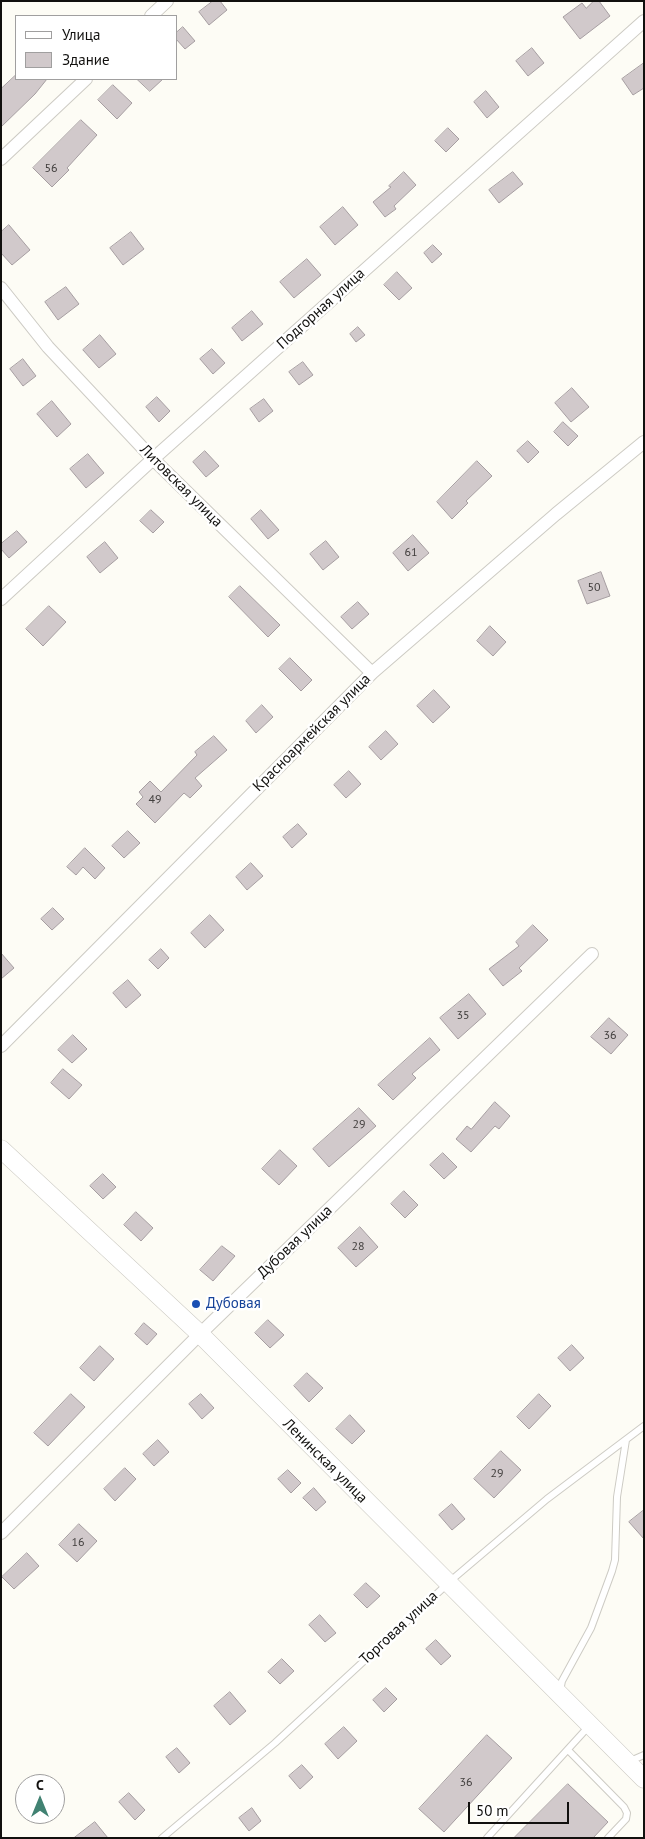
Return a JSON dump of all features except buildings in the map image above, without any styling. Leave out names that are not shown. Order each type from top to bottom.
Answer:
[{"type":"main road","name":"Ленинская улица","points":[[1,1148],[200,1334],[644,1778]]},
{"type":"street","points":[[152,15],[167,1]]},
{"type":"street","name":"Подгорная улица","points":[[1,599],[153,459],[644,21]]},
{"type":"street","points":[[1,159],[85,80]]},
{"type":"street","name":"Литовская улица","points":[[1,288],[48,347],[153,459],[372,673]]},
{"type":"street","name":"Красноармейская улица","points":[[1,1046],[372,673],[556,514],[644,442]]},
{"type":"street","name":"Дубовая улица","points":[[1,1533],[200,1334],[592,954]]},
{"type":"lane","name":"Торговая улица","points":[[162,1838],[274,1743],[448,1584],[547,1499],[644,1426]]},
{"type":"lane","points":[[559,1694],[562,1681],[591,1628],[615,1560],[617,1497],[626,1440]]},
{"type":"lane","points":[[487,1838],[591,1724]]},
{"type":"lane","points":[[568,1750],[624,1807],[627,1813],[626,1819],[608,1838]]},
{"type":"lane","points":[[627,1762],[644,1754]]},
{"type":"place","name":"Дубовая","points":[[196,1304]]}]
